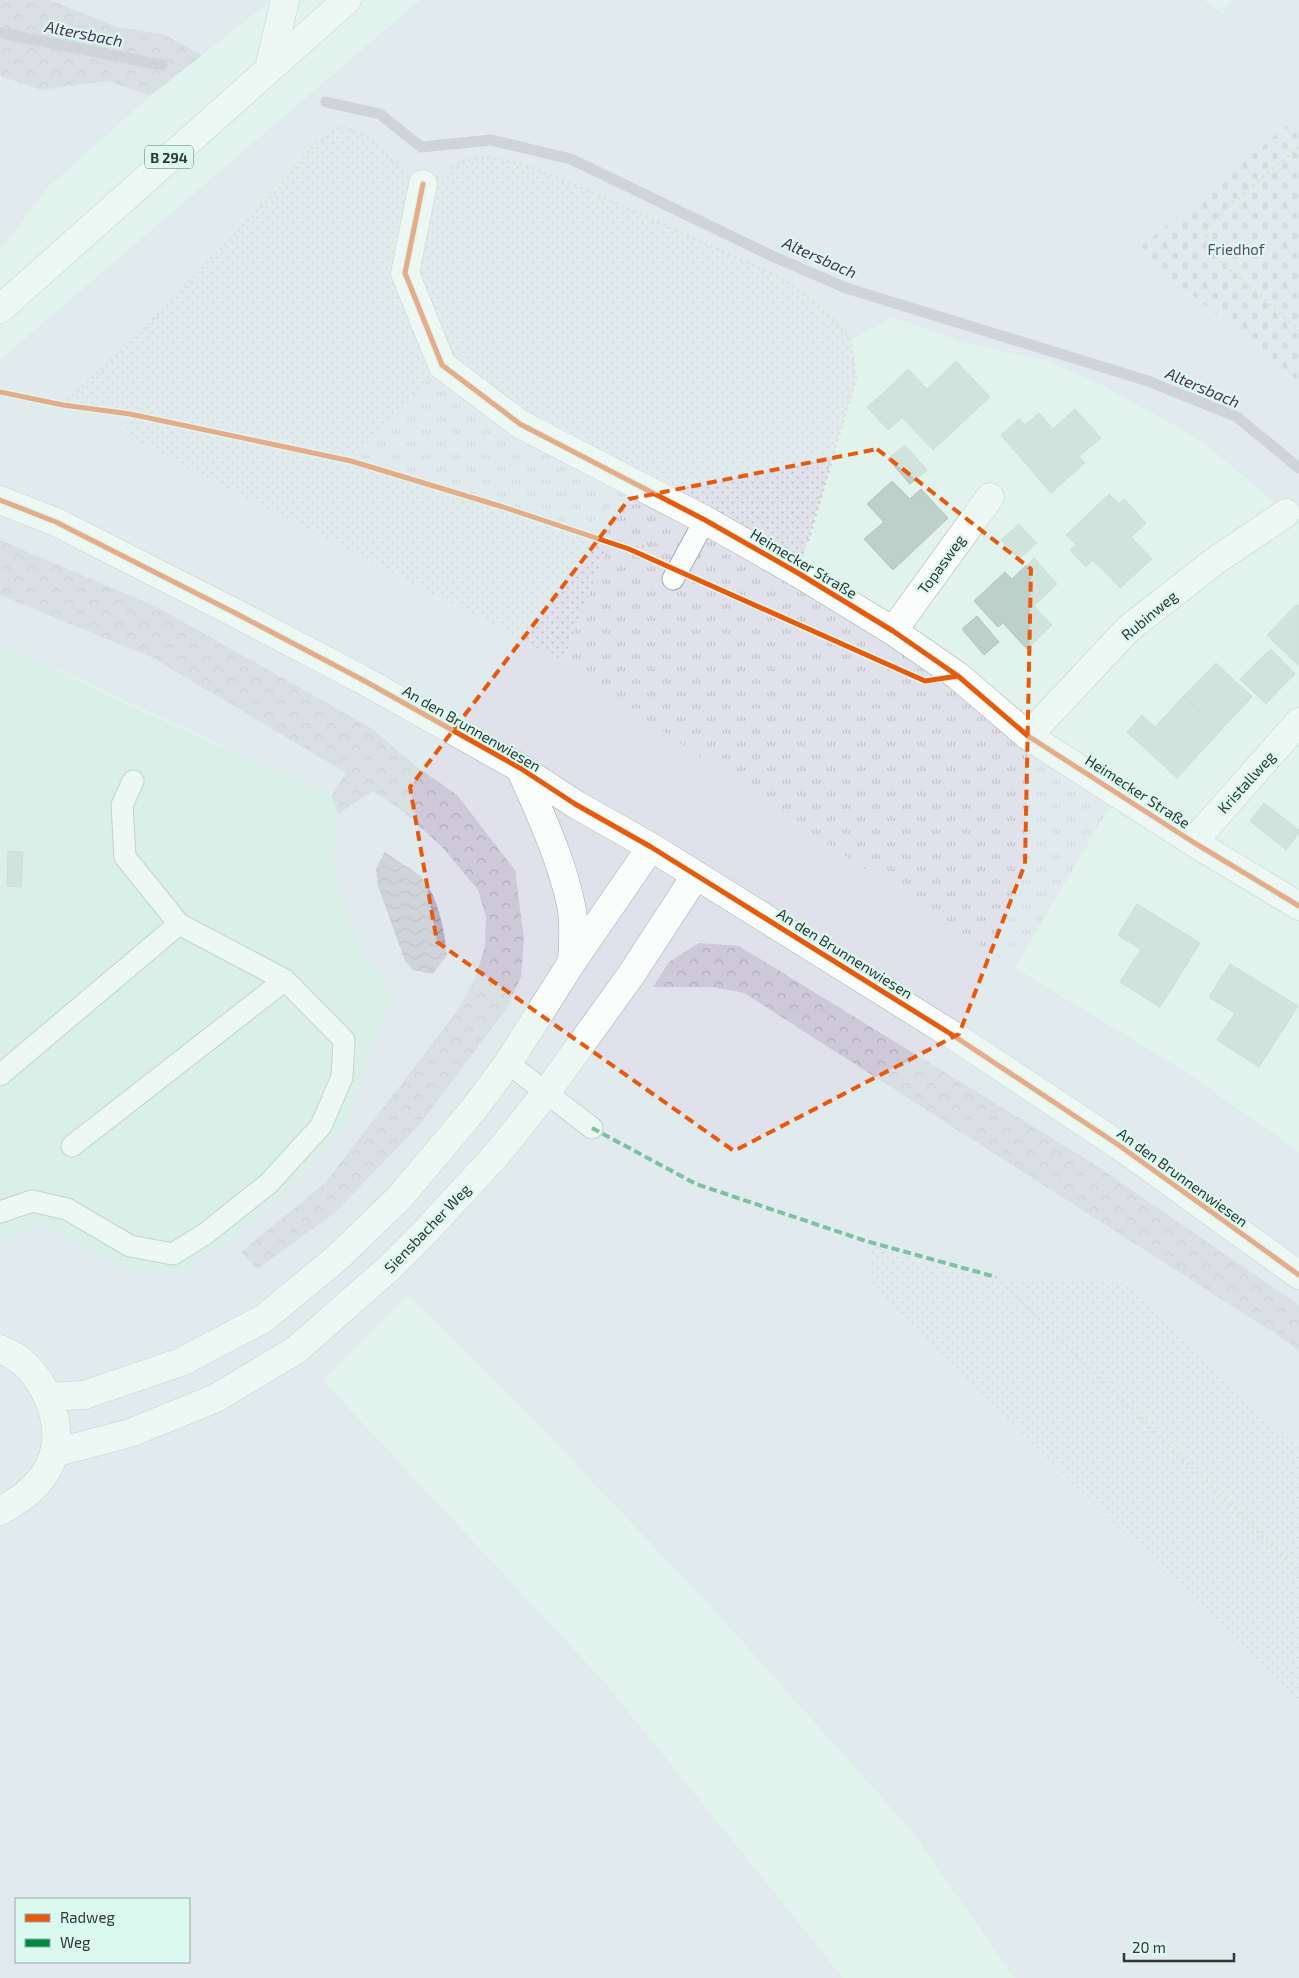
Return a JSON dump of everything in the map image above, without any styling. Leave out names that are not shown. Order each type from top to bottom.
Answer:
[{"type":"main road","points":[[269,68],[285,0]]},
{"type":"main road","name":"B 294","points":[[0,309],[347,0]]},
{"type":"main road","name":"Heimecker Straße","points":[[423,184],[405,273],[442,365],[520,424],[705,520],[798,573],[892,632],[958,676],[1028,736],[1193,842],[1299,906]]},
{"type":"main road","name":"Topasweg","points":[[892,632],[990,497]]},
{"type":"main road","name":"An den Brunnenwiesen","points":[[0,500],[56,522],[361,679],[520,768],[576,804],[652,847],[954,1036],[1120,1146],[1299,1275]]},
{"type":"main road","name":"Rubinweg","points":[[1028,736],[1128,629],[1215,561],[1286,514]]},
{"type":"main road","name":"Kristallweg","points":[[1193,842],[1299,722]]},
{"type":"main road","points":[[520,768],[546,827],[572,906],[572,962]]},
{"type":"main road","points":[[49,1397],[84,1395],[172,1365],[263,1319],[337,1258],[400,1197],[472,1110],[508,1063],[572,962],[652,847]]},
{"type":"main road","name":"Siensbacher Weg","points":[[54,1453],[130,1433],[216,1398],[296,1350],[388,1269],[428,1229],[497,1154],[546,1093],[631,975],[696,875]]},
{"type":"main road","points":[[0,1350],[17,1357],[32,1372],[49,1397],[56,1426],[54,1453],[45,1473],[26,1495],[0,1513]]},
{"type":"lane","points":[[675,574],[705,520]]},
{"type":"lane","points":[[0,1212],[32,1201],[67,1209],[130,1246],[173,1254],[205,1234],[268,1184],[322,1126],[342,1077],[344,1040],[285,980],[179,924],[124,856],[122,805],[133,781]]},
{"type":"lane","points":[[0,1074],[179,924]]},
{"type":"lane","points":[[72,1146],[285,980]]},
{"type":"lane","points":[[508,1063],[592,1128]]},
{"type":"path","points":[[64,405],[145,328],[279,188],[312,147],[342,126],[366,137],[423,184],[466,160],[490,156],[531,167],[614,202],[783,279],[827,313],[850,339],[856,378],[798,573]]},
{"type":"path","points":[[1299,148],[1222,211],[1207,227],[1206,249],[1299,330]]},
{"type":"path","points":[[55,403],[73,406]]},
{"type":"path","points":[[622,546],[675,574]]},
{"type":"path","points":[[996,1277],[1299,1572]]},
{"type":"highlighted area","points":[[877,449],[1031,569],[1025,864],[959,1034],[734,1151],[437,942],[410,787],[629,499]]},
{"type":"shaded area","points":[[2,644],[144,712],[331,796],[338,814],[333,863],[365,958],[394,995],[363,1067],[347,1121],[285,1194],[229,1239],[183,1270],[121,1268],[38,1225],[0,1239],[0,646]]},
{"type":"green space","points":[[0,0],[49,0],[118,27],[163,34],[202,55],[150,96],[108,81],[41,90],[0,76]]},
{"type":"green space","points":[[49,0],[271,0],[202,55],[163,34],[118,27]]},
{"type":"green space","points":[[420,0],[1204,0],[1223,14],[1231,0],[1299,0],[1299,116],[1137,250],[1299,382],[1299,523],[1202,441],[1100,384],[1046,360],[964,343],[893,317],[850,339],[827,313],[783,279],[614,202],[531,167],[490,157],[423,184],[402,168],[312,147],[254,215],[160,312],[64,405],[130,414],[125,436],[563,661],[774,809],[1015,968],[1184,1071],[1299,1152],[1299,1305],[1091,1162],[739,946],[653,987],[712,987],[744,993],[1288,1342],[1299,1352],[1299,1448],[1127,1283],[996,1277],[867,1241],[873,1285],[1299,1708],[1299,1978],[1015,1978],[911,1830],[716,1612],[519,1404],[408,1295],[323,1381],[605,1683],[843,1978],[0,1978],[0,1239],[38,1224],[121,1268],[183,1270],[229,1239],[285,1194],[347,1121],[363,1067],[394,995],[365,958],[342,901],[333,863],[338,814],[373,791],[405,813],[442,847],[478,890],[486,917],[485,946],[475,979],[455,1014],[325,1183],[241,1252],[257,1269],[335,1213],[420,1124],[507,1008],[521,977],[457,795],[416,766],[159,608],[0,540],[0,360]],"holes":[[[385,853],[396,861],[405,961],[378,886],[376,868]]]},
{"type":"green space","points":[[0,76],[41,90],[108,80],[150,96],[48,187],[0,251]]},
{"type":"green space","name":"Friedhof","points":[[1299,116],[1299,382],[1137,250]]},
{"type":"green space","points":[[342,126],[367,137],[423,184],[466,160],[490,157],[531,167],[614,202],[783,279],[827,313],[850,339],[856,378],[798,573],[442,365],[351,461],[503,507],[609,542],[563,661],[125,436],[130,414],[63,405],[145,328],[279,188],[312,147]]},
{"type":"green space","points":[[442,365],[705,520],[1118,793],[1015,968],[774,809],[563,661],[609,542],[503,507],[351,461]]},
{"type":"green space","points":[[0,540],[159,608],[371,728],[416,766],[457,795],[515,870],[524,939],[521,977],[507,1008],[420,1124],[335,1213],[257,1269],[241,1252],[325,1183],[455,1014],[475,979],[485,946],[486,917],[478,890],[442,847],[405,813],[373,791],[338,814],[331,796],[346,773],[153,658],[0,595]]},
{"type":"green space","points":[[0,595],[153,658],[346,773],[331,796],[3,644],[0,646]]},
{"type":"green space","points":[[699,943],[739,946],[1091,1162],[1299,1305],[1299,1352],[1288,1342],[744,993],[712,987],[653,987],[669,962]]},
{"type":"green space","points":[[866,1241],[996,1277],[1127,1283],[1299,1448],[1299,1708],[873,1285]]},
{"type":"water","points":[[385,852],[424,880],[437,906],[443,926],[447,955],[433,974],[413,970],[405,961],[378,886],[376,868]]},
{"type":"building","points":[[956,361],[990,397],[933,450],[881,395],[908,369],[927,389]]},
{"type":"building","points":[[881,395],[902,418],[888,430],[867,407]]},
{"type":"building","points":[[1075,409],[1101,438],[1079,456],[1085,463],[1051,493],[1001,435],[1019,419],[1025,425],[1039,413],[1053,429]]},
{"type":"building","points":[[905,445],[927,470],[910,484],[888,459]]},
{"type":"building","points":[[892,481],[910,499],[921,489],[948,518],[893,570],[864,539],[884,522],[867,504]]},
{"type":"building","points":[[1109,494],[1119,504],[1124,499],[1146,523],[1131,537],[1152,559],[1120,588],[1093,560],[1086,567],[1070,550],[1076,545],[1066,535]]},
{"type":"building","points":[[1019,524],[1037,543],[1019,559],[1001,540]]},
{"type":"building","points":[[1034,558],[1057,584],[1034,606],[1052,625],[1027,649],[1003,623],[998,627],[974,601],[1005,572],[1012,579]]},
{"type":"building","points":[[1297,604],[1299,607],[1299,666],[1267,635]]},
{"type":"building","points":[[977,616],[999,642],[984,655],[962,629]]},
{"type":"building","points":[[1271,649],[1295,674],[1281,688],[1257,662]]},
{"type":"building","points":[[1257,662],[1281,688],[1266,704],[1240,679]]},
{"type":"building","points":[[1216,663],[1252,697],[1221,730],[1184,696]]},
{"type":"building","points":[[1184,696],[1221,730],[1177,778],[1127,732],[1142,715],[1155,727]]},
{"type":"building","points":[[1264,803],[1299,830],[1299,833],[1286,850],[1250,821]]},
{"type":"building","points":[[8,851],[23,852],[21,887],[7,886]]},
{"type":"building","points":[[1137,904],[1200,943],[1160,1007],[1120,982],[1141,950],[1118,935]]},
{"type":"building","points":[[1230,964],[1298,1006],[1259,1067],[1217,1040],[1235,1013],[1209,997]]},
{"type":"waterway","name":"Altersbach","points":[[0,33],[162,65]]},
{"type":"waterway","name":"Altersbach","points":[[326,102],[380,114],[421,147],[491,140],[571,159],[772,256],[846,288],[1148,381],[1237,417],[1299,468]]},
{"type":"marked path","points":[[592,1128],[696,1184],[866,1241],[996,1277]]},
{"type":"cycle path","points":[[423,184],[405,273],[442,365],[520,424],[705,520],[798,573],[893,631],[958,676],[1028,736],[1193,842],[1299,906]]},
{"type":"cycle path","points":[[0,392],[63,405],[130,414],[351,461],[503,507],[629,549],[925,681],[958,676]]},
{"type":"cycle path","points":[[0,500],[56,522],[237,614],[361,679],[520,768],[575,804],[651,847],[954,1036],[1120,1146],[1299,1275]]}]
